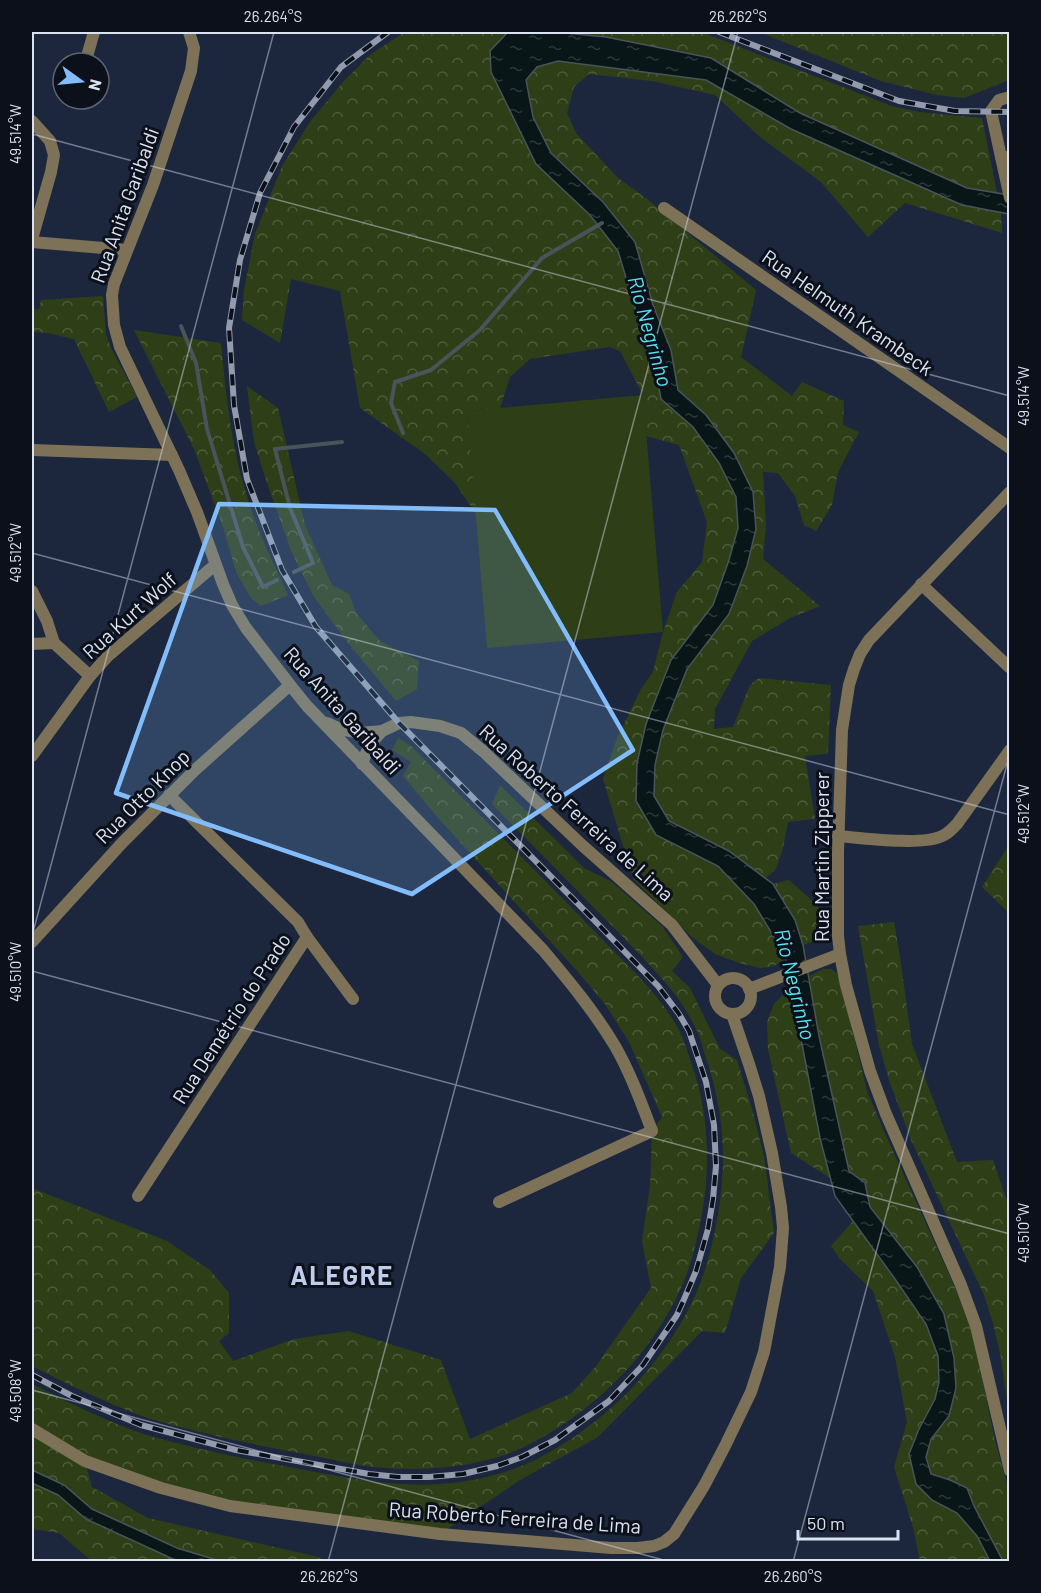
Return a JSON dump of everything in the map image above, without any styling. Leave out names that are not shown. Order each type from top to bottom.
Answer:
[{"type":"street","points":[[89,51],[94,32]]},
{"type":"street","name":"Rua Anita Garibaldi","points":[[189,32],[194,48],[191,71],[157,175],[114,284],[112,301],[114,325],[120,347],[172,455],[196,512],[214,565],[232,605],[246,628],[290,685],[321,719],[543,950],[575,988],[616,1048],[652,1131],[499,1202]]},
{"type":"street","points":[[1008,192],[1005,158],[991,111],[999,100],[1010,97]]},
{"type":"street","points":[[32,121],[50,141],[54,155],[32,240],[127,250]]},
{"type":"street","name":"Rua Helmuth Krambeck","points":[[664,208],[1010,448]]},
{"type":"street","points":[[32,450],[172,455]]},
{"type":"street","name":"Rua Martin Zipperer","points":[[1010,492],[869,640],[860,654],[849,685],[842,730],[838,836],[838,936],[846,985],[870,1071],[886,1114],[961,1285],[976,1326],[1010,1471]]},
{"type":"street","name":"Rua Kurt Wolf","points":[[32,756],[90,676],[108,656],[214,565]]},
{"type":"street","points":[[921,584],[1010,668]]},
{"type":"street","points":[[32,591],[47,621],[54,643],[90,676]]},
{"type":"street","points":[[32,644],[54,643]]},
{"type":"street","name":"Rua Otto Knop","points":[[32,942],[107,858],[169,795],[218,748],[290,685]]},
{"type":"street","name":"Rua Roberto Ferreira de Lima","points":[[321,719],[340,729],[360,732],[381,731],[399,723],[411,722],[440,726],[461,733],[672,926],[718,985]]},
{"type":"street","points":[[363,764],[366,751],[381,731]]},
{"type":"street","points":[[838,836],[919,841],[941,837],[957,824],[1010,750]]},
{"type":"street","name":"Rua Demétrio do Prado","points":[[138,1196],[307,937],[298,922],[169,795]]},
{"type":"street","points":[[307,937],[353,999]]},
{"type":"street","points":[[749,989],[840,954]]},
{"type":"street","points":[[738,979],[749,989],[751,996],[749,1003],[739,1013],[724,1012],[718,1007],[715,993],[718,985],[724,980],[738,979]]},
{"type":"street","name":"Rua Roberto Ferreira de Lima","points":[[32,1429],[85,1461],[161,1488],[230,1506],[440,1534],[611,1548],[638,1548],[664,1542],[674,1534],[704,1486],[751,1392],[765,1352],[780,1267],[783,1228],[772,1153],[756,1085],[732,1014]]},
{"type":"highlighted area","points":[[219,504],[495,510],[633,750],[412,894],[116,793]]},
{"type":"green space","points":[[405,32],[517,32],[507,33],[490,51],[491,72],[516,123],[618,251],[636,311],[653,355],[661,399],[693,427],[719,463],[736,497],[738,527],[713,605],[671,660],[646,724],[656,835],[718,866],[754,904],[785,955],[786,959],[774,966],[760,968],[715,954],[693,938],[633,879],[603,779],[617,738],[641,689],[653,672],[663,632],[677,592],[702,562],[707,522],[679,445],[646,436],[643,395],[620,351],[609,347],[530,359],[510,377],[500,408],[467,411],[476,514],[455,483],[425,454],[360,408],[340,291],[291,279],[280,343],[242,320],[244,290],[255,234],[282,166],[310,122],[342,83],[371,54]]},
{"type":"green space","points":[[554,32],[701,32],[892,106],[919,112],[982,118],[997,193],[967,188],[800,113],[711,58],[606,37]]},
{"type":"green space","points":[[759,32],[1009,32],[1009,80],[964,98],[937,95],[881,81]]},
{"type":"green space","points":[[558,61],[706,80],[791,129],[962,205],[1001,212],[1002,233],[905,203],[868,237],[821,182],[760,137],[715,95],[652,81],[589,74],[574,87],[567,113],[576,133],[618,178],[647,199],[756,290],[741,357],[792,396],[802,382],[844,401],[843,425],[859,432],[838,472],[832,505],[816,531],[804,525],[795,496],[778,473],[763,472],[766,524],[763,559],[820,606],[790,618],[752,641],[715,709],[714,729],[733,727],[750,685],[759,678],[831,685],[828,754],[805,756],[815,819],[788,822],[783,848],[775,871],[765,878],[729,851],[669,821],[654,796],[655,765],[663,730],[687,669],[729,614],[756,529],[706,415],[678,390],[671,350],[653,305],[603,202],[551,153],[533,117],[526,80],[537,67]]},
{"type":"green space","points":[[103,296],[106,334],[137,397],[109,412],[74,339],[32,332],[32,308],[39,310],[41,300]]},
{"type":"green space","points":[[134,330],[221,343],[231,425],[244,486],[258,529],[288,595],[261,606],[251,598],[236,572],[223,527],[194,449]]},
{"type":"green space","points":[[247,386],[278,408],[305,525],[332,585],[349,594],[356,613],[380,641],[419,661],[417,689],[396,701],[314,597],[292,553],[254,442]]},
{"type":"green space","points":[[643,395],[663,632],[487,648],[467,411]]},
{"type":"green space","points":[[398,738],[411,746],[632,969],[663,1005],[680,1032],[699,1089],[704,1113],[707,1162],[703,1210],[698,1234],[680,1291],[663,1322],[643,1351],[620,1377],[577,1415],[526,1446],[508,1454],[477,1462],[417,1469],[356,1464],[244,1442],[166,1423],[114,1405],[32,1366],[32,1188],[167,1241],[210,1270],[229,1293],[229,1333],[219,1341],[233,1361],[294,1339],[349,1331],[441,1360],[470,1439],[572,1393],[596,1366],[651,1288],[642,1241],[650,1186],[652,1131],[662,1117],[629,1042],[605,1004],[579,973],[439,819],[403,776],[411,762],[392,750]]},
{"type":"green space","points":[[500,785],[584,868],[612,882],[663,927],[683,957],[672,971],[690,988],[720,1049],[737,1060],[764,1156],[774,1233],[741,1278],[725,1333],[702,1331],[598,1437],[520,1480],[440,1534],[230,1506],[85,1462],[92,1487],[148,1518],[329,1561],[220,1561],[177,1548],[92,1509],[64,1485],[32,1470],[32,1384],[122,1426],[196,1448],[269,1464],[374,1482],[422,1485],[447,1483],[472,1480],[516,1468],[553,1451],[570,1440],[603,1415],[632,1388],[677,1330],[694,1297],[707,1263],[719,1211],[722,1185],[722,1135],[719,1110],[700,1038],[681,1002],[663,979],[492,804]]},
{"type":"green space","points":[[1009,845],[1010,913],[982,887]]},
{"type":"green space","points":[[789,880],[817,905],[825,917],[820,936],[803,945],[795,920],[773,884]]},
{"type":"green space","points":[[894,922],[912,1044],[957,1162],[993,1160],[1009,1207],[1009,1412],[1001,1358],[984,1295],[911,1140],[879,1045],[858,926]]},
{"type":"green space","points":[[823,969],[831,969],[837,973],[867,1091],[972,1329],[995,1441],[1009,1491],[1009,1561],[1003,1561],[967,1488],[931,1475],[926,1457],[931,1439],[949,1416],[954,1358],[944,1314],[917,1267],[870,1207],[865,1183],[849,1171],[819,1036],[809,976]]},
{"type":"green space","points":[[791,986],[820,1138],[830,1178],[791,1153],[768,1049],[767,1022],[774,1004]]},
{"type":"green space","points":[[853,1221],[926,1324],[938,1356],[939,1382],[935,1399],[909,1454],[916,1484],[932,1500],[957,1513],[977,1536],[990,1561],[920,1561],[913,1527],[894,1467],[907,1422],[895,1357],[873,1291],[840,1259],[831,1246]]},
{"type":"green space","points":[[32,1483],[58,1495],[86,1519],[182,1561],[92,1561],[59,1533],[32,1529]]},
{"type":"water","name":"Rio Negrinho","points":[[554,32],[606,37],[711,58],[800,113],[967,188],[1009,195],[1009,214],[962,205],[791,129],[706,80],[558,61],[537,67],[526,80],[533,117],[551,153],[603,202],[635,242],[653,305],[671,350],[678,390],[706,415],[734,453],[753,492],[756,529],[747,566],[729,614],[687,669],[663,730],[655,765],[654,796],[669,821],[729,851],[773,884],[795,920],[803,945],[819,1036],[849,1171],[865,1183],[870,1207],[917,1267],[944,1314],[954,1358],[956,1388],[949,1416],[931,1439],[926,1457],[931,1474],[967,1488],[1003,1561],[990,1561],[977,1536],[957,1513],[932,1500],[916,1484],[909,1454],[935,1399],[939,1382],[938,1356],[926,1324],[835,1196],[820,1138],[785,955],[754,904],[718,866],[656,835],[636,801],[637,763],[646,724],[671,660],[713,605],[738,528],[736,497],[719,463],[693,427],[661,399],[653,355],[636,311],[618,251],[590,215],[536,164],[491,72],[490,51],[507,33]]},
{"type":"water","points":[[32,1470],[64,1485],[92,1509],[177,1548],[220,1561],[173,1559],[86,1519],[58,1495],[32,1483]]},
{"type":"waterway","points":[[403,433],[391,403],[395,382],[431,370],[480,330],[542,258],[602,223]]},
{"type":"waterway","points":[[181,326],[196,363],[207,429],[243,547],[263,587],[277,580]]},
{"type":"waterway","points":[[294,572],[313,563],[290,508],[275,449],[342,442]]},
{"type":"railway","points":[[32,1375],[72,1396],[141,1425],[236,1450],[369,1474],[398,1477],[463,1474],[522,1457],[555,1440],[609,1401],[643,1365],[677,1315],[696,1271],[708,1229],[716,1166],[714,1125],[706,1082],[689,1031],[679,1014],[658,986],[399,723],[316,627],[282,570],[247,479],[234,405],[229,328],[240,260],[260,193],[294,127],[341,67],[388,32]]},
{"type":"railway","points":[[719,32],[899,101],[955,111],[1010,112]]},
{"type":"district","name":"ALEGRE","points":[[342,1274]]}]
